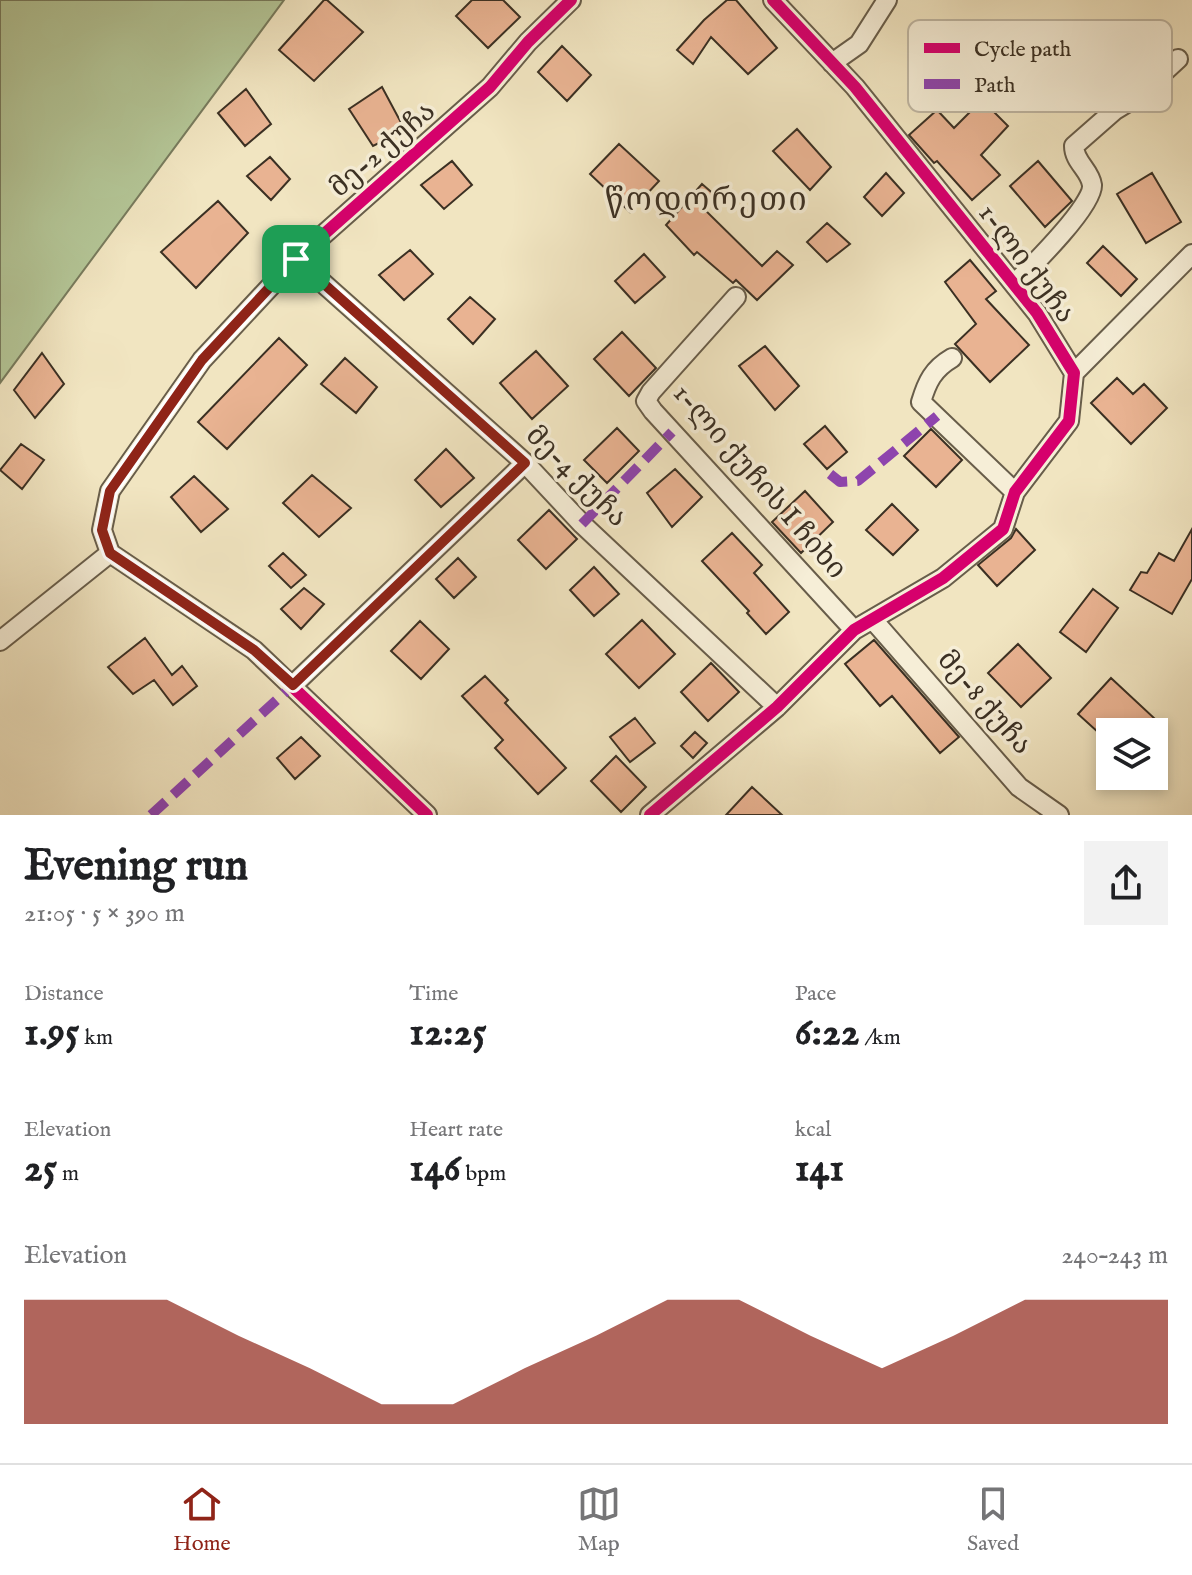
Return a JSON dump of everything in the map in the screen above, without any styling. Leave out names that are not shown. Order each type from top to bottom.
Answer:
[{"type":"street","name":"მე-2 ქუჩა","points":[[110,553],[102,530],[110,491],[202,360],[296,259],[490,87],[528,42],[571,0]]},
{"type":"street","name":"1-ლი ქუჩა","points":[[773,0],[855,87],[1014,284],[1037,313],[1074,373]]},
{"type":"street","points":[[832,63],[859,44],[887,0]]},
{"type":"street","points":[[1172,65],[1178,59]]},
{"type":"street","points":[[1014,284],[1044,255],[1091,196],[1092,181],[1074,154],[1074,146],[1113,112]]},
{"type":"street","points":[[650,815],[777,707],[854,630],[943,578],[1003,529],[1015,492],[1069,421],[1074,373],[1192,254]]},
{"type":"street","name":"მე-4 ქუჩა","points":[[296,259],[525,463],[582,524],[777,707]]},
{"type":"street","name":"1-ლი ქუჩის I ჩიხი","points":[[736,297],[646,401],[854,630]]},
{"type":"street","points":[[952,358],[939,366],[926,383],[921,402],[1015,492]]},
{"type":"street","points":[[293,685],[525,463]]},
{"type":"street","points":[[0,641],[110,553],[254,650],[427,815]]},
{"type":"street","name":"მე-8 ქუჩა","points":[[874,621],[1019,787],[1059,815]]},
{"type":"green space","points":[[0,0],[284,0],[0,383]]},
{"type":"building","points":[[324,0],[363,32],[314,81],[279,50]]},
{"type":"building","points":[[472,0],[503,0],[520,17],[488,48],[456,16]]},
{"type":"building","points":[[727,0],[736,0],[777,48],[748,74],[711,37],[693,64],[677,50]]},
{"type":"building","points":[[562,46],[591,75],[567,101],[538,72]]},
{"type":"building","points":[[382,87],[405,130],[373,146],[349,109]]},
{"type":"building","points":[[246,89],[271,124],[245,146],[218,113]]},
{"type":"building","points":[[935,112],[939,112],[954,128],[970,112],[994,112],[1008,126],[981,155],[1000,175],[972,200],[909,135]]},
{"type":"building","points":[[797,129],[831,167],[810,190],[773,151]]},
{"type":"building","points":[[619,144],[659,181],[630,212],[590,174]]},
{"type":"building","points":[[270,157],[290,179],[271,200],[247,176]]},
{"type":"building","points":[[452,161],[472,185],[444,209],[421,185]]},
{"type":"building","points":[[1038,161],[1072,201],[1045,227],[1010,186]]},
{"type":"building","points":[[886,173],[904,193],[882,216],[864,197]]},
{"type":"building","points":[[1152,173],[1181,222],[1146,243],[1117,194]]},
{"type":"building","points":[[702,184],[716,196],[704,209],[762,266],[777,251],[793,265],[757,300],[736,280],[733,283],[697,252],[694,255],[666,225]]},
{"type":"building","points":[[218,201],[248,233],[196,288],[161,252]]},
{"type":"building","points":[[827,223],[850,244],[827,262],[807,242]]},
{"type":"building","points":[[1103,246],[1137,279],[1121,296],[1087,263]]},
{"type":"building","points":[[410,250],[433,274],[404,300],[379,275]]},
{"type":"building","points":[[644,254],[665,277],[635,303],[615,281]]},
{"type":"building","points":[[970,260],[996,291],[986,299],[1029,345],[990,382],[955,344],[976,324],[945,282]]},
{"type":"building","points":[[470,297],[495,319],[473,344],[448,319]]},
{"type":"building","points":[[622,332],[656,368],[629,396],[594,359]]},
{"type":"building","points":[[279,338],[307,365],[227,449],[198,422]]},
{"type":"building","points":[[765,346],[799,386],[775,410],[739,366]]},
{"type":"building","points":[[536,351],[568,386],[532,419],[500,383]]},
{"type":"building","points":[[42,353],[64,384],[35,418],[14,390]]},
{"type":"building","points":[[345,358],[377,387],[356,413],[321,384]]},
{"type":"building","points":[[1117,378],[1133,394],[1144,384],[1167,408],[1131,444],[1091,403]]},
{"type":"building","points":[[825,426],[847,452],[827,469],[804,444]]},
{"type":"building","points":[[617,428],[639,451],[607,483],[584,460]]},
{"type":"building","points":[[931,429],[962,460],[936,487],[904,456]]},
{"type":"building","points":[[21,444],[44,460],[22,489],[0,470]]},
{"type":"building","points":[[446,449],[474,478],[441,507],[415,480]]},
{"type":"building","points":[[675,469],[702,497],[672,527],[647,493]]},
{"type":"building","points":[[312,475],[351,508],[319,537],[283,503]]},
{"type":"building","points":[[194,476],[228,509],[201,532],[171,497]]},
{"type":"building","points":[[805,491],[833,522],[801,553],[772,522]]},
{"type":"building","points":[[892,504],[918,530],[893,555],[866,530]]},
{"type":"building","points":[[549,510],[577,539],[546,569],[518,540]]},
{"type":"building","points":[[1016,529],[1035,550],[997,586],[978,565],[1011,538]]},
{"type":"building","points":[[1192,529],[1192,579],[1172,614],[1130,590],[1141,572],[1147,573],[1159,553],[1174,561]]},
{"type":"building","points":[[732,533],[762,565],[754,573],[789,612],[766,634],[702,561]]},
{"type":"building","points":[[283,553],[306,575],[291,588],[269,566]]},
{"type":"building","points":[[458,558],[476,577],[454,598],[436,579]]},
{"type":"building","points":[[594,567],[619,594],[594,616],[570,590]]},
{"type":"building","points":[[304,588],[324,604],[301,629],[281,609]]},
{"type":"building","points":[[1093,589],[1118,608],[1086,652],[1060,632]]},
{"type":"building","points":[[642,620],[675,654],[639,688],[606,654]]},
{"type":"building","points":[[420,621],[449,649],[421,679],[391,651]]},
{"type":"building","points":[[145,638],[172,675],[182,666],[197,686],[173,705],[154,680],[133,694],[108,667]]},
{"type":"building","points":[[874,640],[959,737],[940,753],[892,696],[880,706],[845,664]]},
{"type":"building","points":[[1018,644],[1051,678],[1021,707],[988,673]]},
{"type":"building","points":[[711,663],[739,692],[708,721],[681,692]]},
{"type":"building","points":[[485,676],[508,700],[505,703],[566,768],[538,794],[495,748],[503,740],[462,696]]},
{"type":"building","points":[[1111,678],[1154,718],[1096,718],[1096,730],[1078,714]]},
{"type":"building","points":[[635,718],[655,743],[630,762],[610,737]]},
{"type":"building","points":[[695,732],[707,743],[693,758],[681,746]]},
{"type":"building","points":[[301,737],[320,756],[295,779],[277,758]]},
{"type":"building","points":[[616,756],[646,787],[621,812],[591,781]]},
{"type":"building","points":[[752,787],[782,815],[726,815]]},
{"type":"marked path","points":[[830,474],[840,482],[858,481],[937,416]]},
{"type":"marked path","points":[[582,524],[672,432]]},
{"type":"marked path","points":[[151,815],[293,685]]},
{"type":"cycle path","points":[[427,815],[254,650],[110,553],[102,530],[110,491],[202,360],[296,259],[490,87],[528,42],[571,0]]},
{"type":"cycle path","points":[[650,815],[777,707],[854,630],[943,578],[1003,529],[1015,492],[1069,421],[1074,373],[1037,313],[855,87],[773,0]]},
{"type":"district","name":"წოდორეთი","points":[[707,201]]},
{"type":"route","points":[[296,259],[525,463],[293,685],[254,650],[110,553],[102,530],[110,491],[202,360],[296,259]]}]
